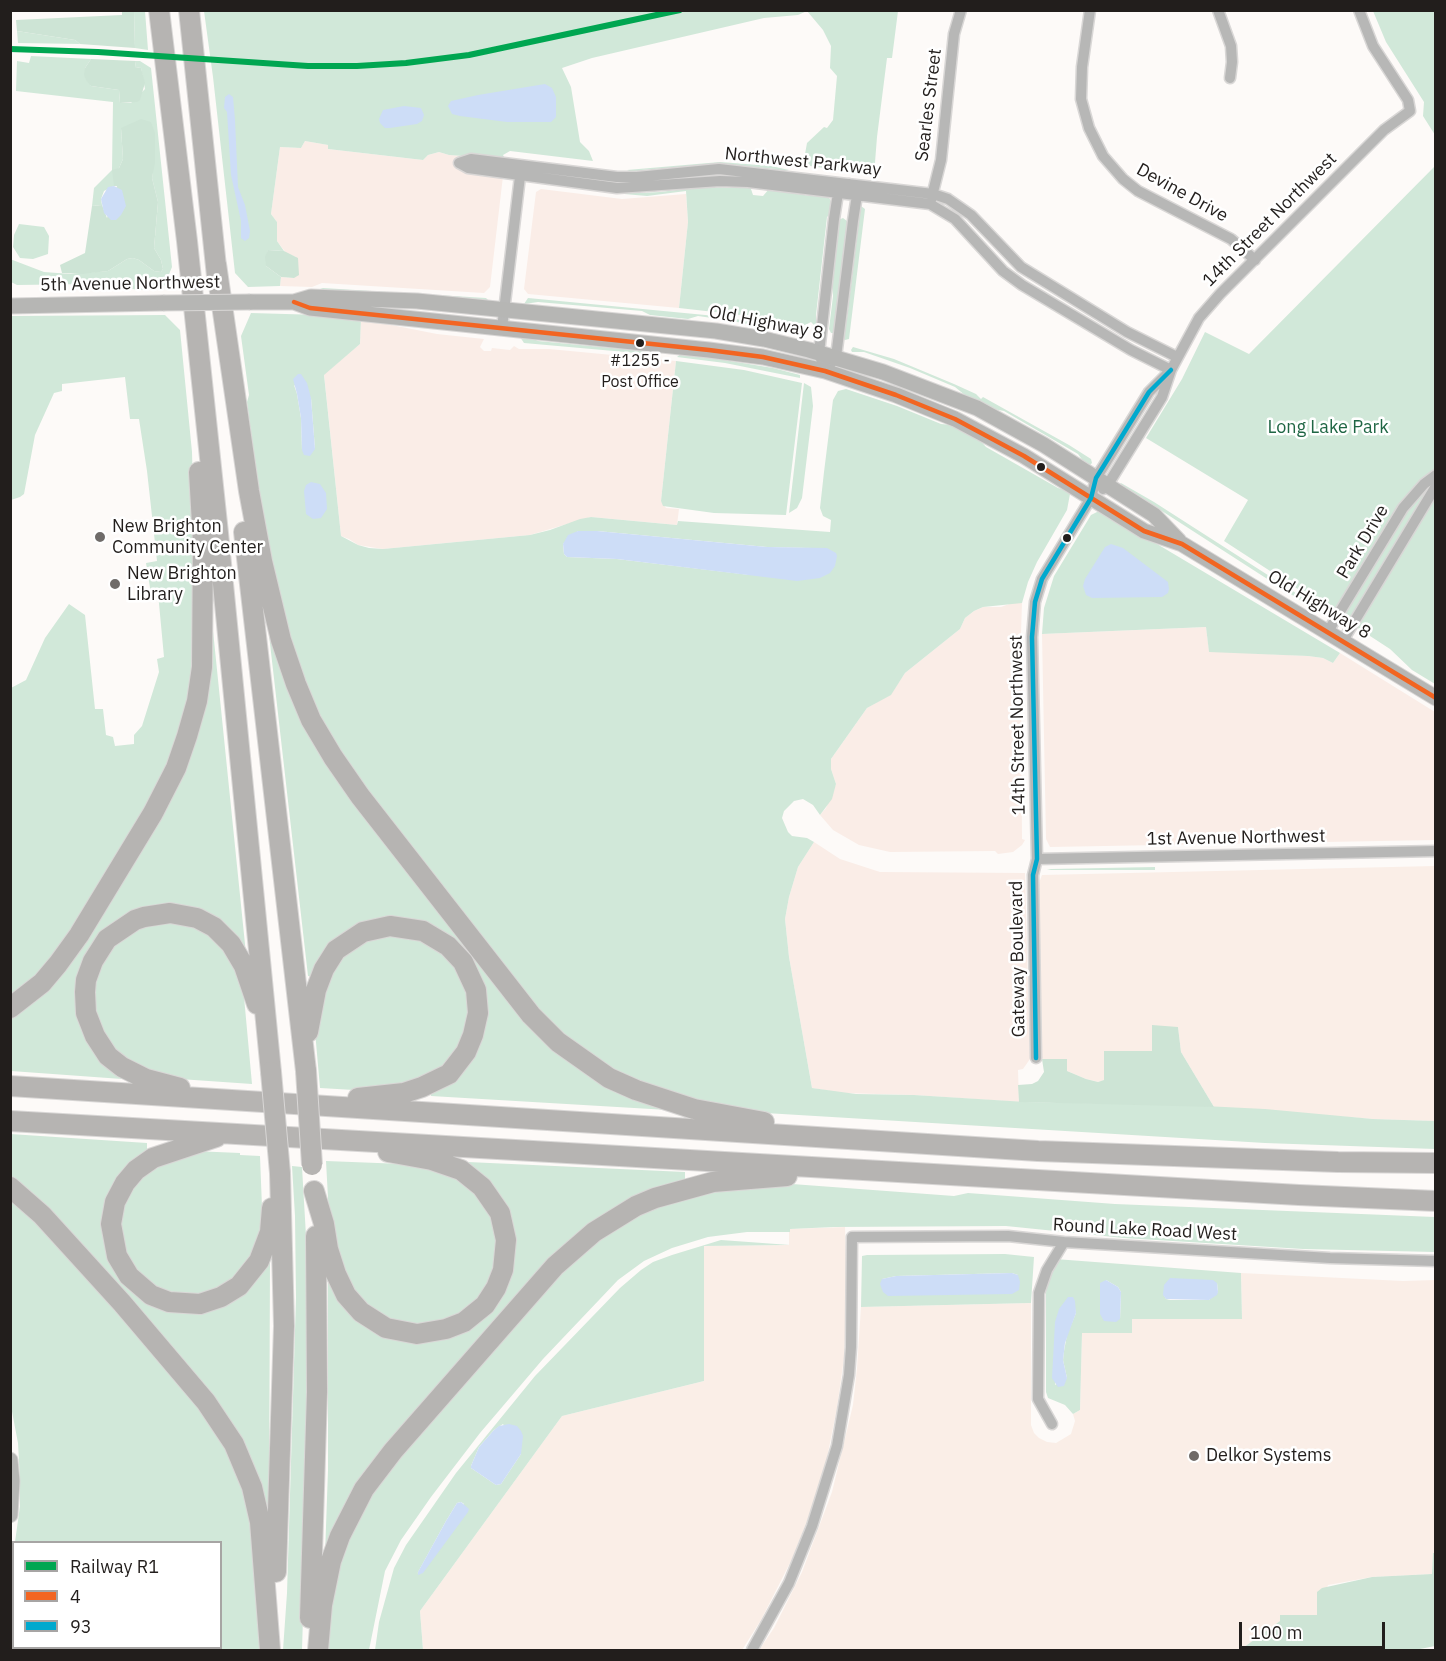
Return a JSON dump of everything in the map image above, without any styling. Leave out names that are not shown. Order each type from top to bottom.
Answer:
[{"type":"highway","points":[[159,10],[203,394],[280,1173],[284,1326],[271,1650]]},
{"type":"highway","points":[[189,10],[239,487],[305,1062],[317,1259],[318,1368],[309,1650]]},
{"type":"highway","points":[[216,264],[254,525],[281,640],[300,694],[325,745],[351,784],[531,1015],[546,1031],[584,1062],[621,1084],[662,1100],[694,1109],[771,1123],[948,1146]]},
{"type":"highway","points":[[10,1008],[42,983],[79,935],[162,796],[176,768],[193,719],[200,685],[203,649],[199,459],[203,394]]},
{"type":"highway","points":[[256,1102],[160,1083],[137,1075],[114,1062],[98,1042],[86,1013],[86,980],[93,961],[107,939],[135,920],[179,914],[206,922],[226,938],[241,960],[268,1040]]},
{"type":"highway","points":[[294,1104],[404,1093],[449,1074],[466,1052],[477,1020],[476,990],[468,970],[448,946],[423,931],[390,926],[363,932],[336,950],[324,969],[316,990],[305,1062]]},
{"type":"highway","points":[[10,1086],[948,1146],[1338,1162],[1436,1163]]},
{"type":"highway","points":[[10,1121],[1339,1198],[1436,1201]]},
{"type":"highway","points":[[226,1134],[153,1158],[136,1170],[119,1193],[112,1212],[114,1246],[122,1266],[143,1290],[160,1300],[189,1305],[221,1297],[239,1286],[259,1261],[267,1242],[280,1173]]},
{"type":"highway","points":[[314,1191],[324,1224],[331,1262],[341,1286],[355,1305],[379,1324],[417,1334],[446,1329],[471,1317],[491,1297],[503,1270],[506,1240],[500,1213],[482,1187],[468,1175],[451,1166],[342,1140]]},
{"type":"highway","points":[[318,1650],[322,1605],[331,1561],[345,1524],[364,1489],[389,1456],[543,1278],[577,1245],[610,1221],[636,1206],[665,1194],[729,1180],[795,1175],[857,1179],[1022,1179]]},
{"type":"highway","points":[[10,1187],[42,1215],[122,1303],[206,1402],[234,1443],[252,1487],[260,1522],[271,1650]]},
{"type":"street","name":"Searles Street","points":[[932,199],[941,160],[954,34],[961,10]]},
{"type":"street","name":"Devine Drive","points":[[1090,10],[1082,67],[1081,99],[1089,128],[1103,156],[1123,179],[1138,191],[1231,239],[1255,260]]},
{"type":"street","points":[[1218,10],[1231,46],[1233,62],[1230,78]]},
{"type":"street","name":"14th Street Northwest","points":[[1036,859],[1033,620],[1042,579],[1091,498],[1137,436],[1162,397],[1177,357],[1199,318],[1220,294],[1384,130],[1405,116],[1410,109],[1408,100],[1373,46],[1359,10]]},
{"type":"street","name":"Northwest Parkway","points":[[520,170],[617,177],[719,169],[849,184],[932,199],[956,219],[1003,271],[1131,350],[1171,370]]},
{"type":"street","name":"Northwest Parkway","points":[[520,170],[616,188],[720,181],[748,182],[857,195],[948,199],[971,215],[1021,267],[1127,332],[1177,357]]},
{"type":"street","points":[[502,328],[520,170]]},
{"type":"street","points":[[849,184],[857,195],[836,357],[825,371],[819,353],[838,192],[849,184]]},
{"type":"street","points":[[1041,296],[1048,285]]},
{"type":"street","name":"Old Highway 8","points":[[250,302],[294,302],[311,297],[342,297],[505,308],[716,331],[764,339],[836,357],[883,372],[977,408],[1044,445],[1154,515],[1182,544]]},
{"type":"street","name":"5th Avenue Northwest","points":[[10,306],[250,302]]},
{"type":"street","name":"Old Highway 8","points":[[294,302],[310,308],[763,357],[825,371],[896,395],[955,419],[1024,456],[1144,531],[1182,544],[1436,698]]},
{"type":"street","name":"14th Street Northwest","points":[[1102,482],[1127,428],[1149,392],[1171,370]]},
{"type":"street","points":[[1127,428],[1137,436]]},
{"type":"street","name":"Park Drive","points":[[1328,633],[1398,517],[1424,484],[1436,475]]},
{"type":"street","name":"Park Drive","points":[[1342,642],[1436,486]]},
{"type":"street","points":[[1398,517],[1412,525]]},
{"type":"street","points":[[1370,562],[1384,570]]},
{"type":"street","name":"1st Avenue Northwest","points":[[1036,859],[1436,851]]},
{"type":"street","name":"Gateway Boulevard","points":[[1036,859],[1033,875],[1036,1058]]},
{"type":"street","name":"Round Lake Road West","points":[[752,1650],[789,1583],[812,1526],[837,1446],[849,1375],[852,1237],[1008,1236],[1064,1242],[1330,1258],[1436,1261]]},
{"type":"street","points":[[1052,1424],[1038,1399],[1039,1293],[1047,1270],[1064,1242]]},
{"type":"street","points":[[10,1460],[10,1515]]},
{"type":"shaded area","points":[[305,141],[328,145],[328,149],[423,160],[428,155],[439,152],[449,155],[505,159],[490,287],[484,293],[322,283],[312,287],[280,286],[281,277],[294,278],[296,257],[286,253],[277,241],[277,222],[271,214],[280,147],[301,148]]},
{"type":"shaded area","points":[[541,189],[622,199],[686,194],[688,222],[679,308],[528,294],[524,289],[536,192]]},
{"type":"shaded area","points":[[361,319],[437,334],[484,339],[480,347],[484,351],[491,351],[492,348],[510,350],[514,346],[519,349],[549,349],[676,361],[661,501],[666,508],[679,509],[677,525],[591,517],[530,535],[383,549],[358,545],[341,536],[324,374],[360,344]]},
{"type":"shaded area","points":[[1012,603],[1022,603],[1020,663],[1018,665],[1021,683],[1022,839],[1025,840],[1022,845],[1013,852],[998,854],[995,851],[890,852],[859,845],[833,830],[820,815],[826,808],[836,784],[831,769],[831,759],[867,708],[891,694],[905,673],[960,629],[965,618],[974,611],[983,607],[1001,607]]},
{"type":"shaded area","points":[[1206,627],[1209,651],[1308,656],[1323,658],[1333,663],[1340,653],[1435,712],[1435,840],[1050,847],[1046,839],[1042,634]]},
{"type":"shaded area","points":[[814,842],[840,859],[880,872],[1025,873],[1030,1059],[1023,1069],[1018,1070],[1019,1102],[842,1093],[812,1088],[789,957],[785,919],[798,867]]},
{"type":"shaded area","points":[[1435,866],[1435,1121],[1373,1119],[1214,1107],[1181,1052],[1178,1027],[1152,1051],[1098,1082],[1067,1071],[1067,1059],[1042,1059],[1039,883],[1042,875]]},
{"type":"shaded area","points":[[845,1227],[847,1300],[844,1358],[827,1458],[793,1557],[761,1620],[742,1650],[423,1650],[420,1611],[562,1416],[704,1381],[704,1246],[789,1245],[789,1229]]},
{"type":"shaded area","points":[[1241,1273],[1403,1281],[1435,1280],[1436,1553],[1433,1553],[1432,1574],[1372,1577],[1328,1585],[1317,1615],[1280,1615],[1280,1621],[1240,1650],[759,1650],[774,1628],[802,1572],[832,1492],[853,1405],[861,1307],[1031,1303],[1031,1425],[1039,1438],[1056,1443],[1071,1434],[1075,1421],[1073,1414],[1080,1410],[1082,1333],[1131,1333],[1132,1319],[1242,1318]]},
{"type":"green space","points":[[122,11],[134,11],[135,48],[80,44],[75,40],[17,31],[16,20],[122,15]]},
{"type":"green space","points":[[134,11],[145,11],[148,50],[135,48]]},
{"type":"green space","points":[[204,11],[807,11],[798,15],[764,18],[592,58],[562,68],[571,87],[580,142],[589,151],[593,161],[510,151],[503,155],[505,159],[449,155],[439,152],[428,155],[423,160],[328,149],[328,145],[305,141],[301,148],[280,147],[271,214],[277,222],[277,241],[284,251],[268,250],[266,266],[281,277],[280,286],[248,287],[235,273]]},
{"type":"green space","points":[[807,11],[898,11],[892,58],[887,58],[874,175],[803,165],[807,143],[824,127],[827,128],[833,120],[837,76],[830,68],[831,46],[823,30]]},
{"type":"green space","points":[[1373,11],[1435,11],[1435,135],[1423,116],[1424,102],[1386,42]]},
{"type":"green space","points":[[17,31],[75,40],[80,44],[18,43]]},
{"type":"green space","points":[[31,56],[91,59],[85,68],[91,86],[119,90],[120,103],[131,103],[145,89],[141,68],[135,67],[136,61],[151,68],[172,267],[163,289],[141,290],[91,284],[17,285],[11,282],[10,259],[44,272],[71,274],[108,271],[127,259],[133,258],[154,271],[161,272],[163,269],[154,248],[158,202],[152,178],[153,171],[121,128],[123,159],[114,173],[114,186],[104,191],[101,199],[102,205],[92,206],[94,188],[112,170],[113,102],[16,91],[17,61],[29,63]]},
{"type":"green space","points":[[91,59],[136,61],[135,67],[141,68],[145,83],[140,100],[120,103],[119,90],[91,86],[84,75],[85,68]]},
{"type":"green space","points":[[141,119],[151,122],[155,133],[155,163],[152,178],[158,202],[154,248],[163,269],[161,272],[154,271],[133,258],[127,259],[108,271],[82,274],[62,273],[60,265],[85,253],[92,206],[102,205],[107,218],[117,186],[114,186],[112,170],[119,168],[123,159],[121,128]]},
{"type":"green space","points":[[720,162],[771,166],[789,170],[779,172],[776,169],[720,164],[641,170],[636,174],[627,170]]},
{"type":"green space","name":"Long Lake Park","points":[[1435,166],[1435,684],[1412,670],[1390,649],[1224,541],[1248,500],[1146,438],[1182,379],[1205,332],[1249,354]]},
{"type":"green space","points":[[740,185],[750,186],[753,195],[763,196],[769,189],[781,189],[783,192],[827,196],[830,199],[816,327],[811,322],[801,327],[741,315],[679,308],[688,222],[686,191],[647,196],[624,194],[626,191],[636,190],[640,193],[701,187],[737,188]]},
{"type":"green space","points":[[861,206],[865,209],[849,339],[845,340],[842,338],[844,322],[847,318],[859,221],[858,208]]},
{"type":"green space","points":[[843,218],[848,225],[834,333],[831,333],[829,329],[833,296],[831,275],[838,220]]},
{"type":"green space","points":[[19,224],[44,227],[49,236],[48,254],[33,259],[20,258],[13,247],[14,235]]},
{"type":"green space","points":[[268,250],[284,251],[298,258],[299,275],[294,278],[281,277],[266,266],[265,257]]},
{"type":"green space","points":[[323,288],[486,298],[488,300],[317,290]]},
{"type":"green space","points":[[528,298],[726,317],[800,332],[803,339],[791,332],[726,320],[698,316],[688,319],[650,315],[642,311],[538,302],[524,304]]},
{"type":"green space","points":[[251,313],[361,319],[360,344],[324,375],[341,536],[369,548],[383,549],[530,535],[591,517],[677,525],[678,521],[830,532],[831,520],[823,516],[820,508],[824,472],[833,400],[838,391],[846,389],[941,424],[952,425],[978,438],[986,447],[1058,488],[1068,491],[1070,494],[1067,510],[1037,562],[1022,603],[983,607],[974,611],[965,618],[960,629],[905,673],[891,695],[867,708],[831,759],[831,769],[836,784],[832,799],[820,815],[813,805],[803,799],[794,801],[784,811],[782,818],[788,832],[792,836],[807,838],[814,842],[798,867],[785,919],[789,957],[812,1088],[856,1094],[1026,1102],[1184,1105],[1265,1109],[1373,1119],[1435,1121],[1435,1149],[1265,1143],[732,1111],[622,1079],[560,1036],[349,774],[299,681],[263,531],[241,336]],"holes":[[[294,385],[311,398],[315,449],[302,450],[301,418]],[[578,531],[767,547],[811,548],[750,575],[617,559],[567,557],[564,554],[563,544]]]},
{"type":"green space","points":[[165,315],[180,330],[192,452],[196,609],[193,680],[173,762],[69,936],[49,962],[11,998],[11,688],[26,680],[45,638],[69,604],[85,615],[95,709],[103,709],[106,735],[113,737],[115,746],[134,744],[134,735],[142,726],[159,672],[157,659],[164,657],[158,593],[151,594],[146,563],[157,561],[147,471],[139,419],[130,419],[125,377],[62,384],[62,391],[54,393],[35,435],[24,494],[11,500],[11,316]]},
{"type":"green space","points":[[520,337],[530,337],[538,341],[633,350],[643,347],[658,352],[659,355],[524,343]]},
{"type":"green space","points":[[853,347],[894,359],[976,394],[981,399],[983,397],[1069,445],[1091,459],[1092,463],[1090,465],[1083,461],[1078,454],[1004,411],[993,409],[966,396],[955,387],[864,352],[852,352]]},
{"type":"green space","points":[[682,353],[773,368],[800,375],[800,378],[725,363],[677,357]]},
{"type":"green space","points":[[676,361],[744,370],[802,383],[786,515],[714,513],[663,506],[661,501]]},
{"type":"green space","points":[[804,383],[811,387],[813,406],[802,498],[797,508],[789,513]]},
{"type":"green space","points":[[1121,483],[1154,502],[1327,613],[1320,613]]},
{"type":"green space","points":[[1099,511],[1340,653],[1333,663],[1323,658],[1308,656],[1209,652],[1206,627],[1042,634],[1044,608],[1054,576],[1091,515]]},
{"type":"green space","points":[[211,611],[246,954],[224,930],[140,914],[81,987],[123,1073],[122,1079],[11,1071],[11,1013],[31,996],[171,787]]},
{"type":"green space","points":[[268,626],[306,717],[530,1019],[668,1110],[431,1096],[430,1087],[473,1050],[467,960],[388,922],[314,977],[308,976]]},
{"type":"green space","points":[[1155,867],[1155,870],[1047,870],[1051,869]]},
{"type":"green space","points":[[150,921],[197,925],[225,945],[243,986],[252,1084],[165,1078],[118,1057],[93,1018],[93,978],[112,944]]},
{"type":"green space","points":[[371,935],[417,935],[460,967],[472,1014],[458,1053],[430,1079],[354,1090],[320,1088],[315,1031],[316,1016],[334,961]]},
{"type":"green space","points":[[1152,1025],[1178,1027],[1181,1052],[1214,1107],[1019,1102],[1018,1085],[1038,1081],[1044,1072],[1042,1059],[1067,1059],[1067,1071],[1098,1082],[1104,1080],[1104,1051],[1152,1051]]},
{"type":"green space","points":[[10,1134],[147,1143],[147,1154],[114,1191],[127,1279],[194,1308],[270,1258],[269,1519],[247,1457],[11,1179]]},
{"type":"green space","points":[[193,1151],[260,1156],[263,1233],[246,1271],[209,1295],[184,1297],[155,1288],[135,1271],[120,1239],[119,1215],[140,1173]]},
{"type":"green space","points":[[326,1161],[429,1165],[446,1169],[488,1202],[501,1249],[480,1302],[436,1327],[383,1320],[347,1286],[330,1235]]},
{"type":"green space","points":[[468,1162],[685,1172],[685,1184],[535,1282],[325,1555],[328,1470],[328,1274],[360,1316],[454,1331],[511,1252],[468,1169]]},
{"type":"green space","points":[[292,1166],[302,1167],[306,1236],[308,1450],[302,1650],[283,1650],[287,1593],[296,1298]]},
{"type":"green space","points":[[765,1182],[954,1196],[968,1193],[1115,1204],[1435,1217],[1435,1252],[1303,1249],[1124,1238],[1006,1226],[790,1229],[790,1232],[747,1232],[708,1237],[672,1248],[644,1261],[618,1280],[543,1359],[480,1433],[431,1497],[401,1540],[385,1571],[369,1650],[322,1650],[344,1537],[376,1479],[570,1259],[658,1201]]},
{"type":"green space","points":[[11,1190],[209,1410],[249,1488],[262,1650],[11,1650],[10,1603],[12,1604],[12,1649],[222,1649],[222,1541],[15,1541],[20,1506],[20,1480],[18,1443],[10,1401]]},
{"type":"green space","points":[[721,1240],[790,1245],[704,1246],[704,1381],[562,1416],[420,1611],[423,1650],[375,1650],[379,1622],[394,1568],[406,1545],[456,1473],[535,1376],[620,1288],[653,1262]],"holes":[[[503,1424],[521,1454],[501,1484],[496,1485],[471,1466],[479,1447],[494,1430]],[[457,1503],[464,1504],[417,1574],[446,1521]]]},
{"type":"green space","points":[[1005,1254],[1034,1257],[1031,1303],[861,1307],[862,1256]],"holes":[[[1012,1273],[1018,1275],[882,1279],[896,1276]]]},
{"type":"green space","points":[[1049,1260],[1241,1273],[1242,1319],[1132,1319],[1132,1333],[1082,1333],[1080,1410],[1073,1414],[1065,1405],[1048,1398],[1046,1392],[1046,1293]],"holes":[[[1106,1280],[1118,1287],[1121,1292],[1120,1319]],[[1217,1283],[1218,1292],[1209,1300],[1170,1300],[1164,1295]],[[1072,1297],[1076,1313],[1067,1335],[1063,1360],[1067,1378],[1055,1385]]]},
{"type":"green space","points":[[1433,1553],[1435,1553],[1435,1646],[1415,1650],[1240,1650],[1280,1621],[1280,1615],[1317,1615],[1317,1592],[1322,1588],[1372,1577],[1432,1574]]},
{"type":"water","points":[[545,84],[552,88],[556,97],[556,117],[551,122],[507,122],[460,116],[452,114],[448,106],[451,101]]},
{"type":"water","points":[[229,94],[233,97],[238,187],[245,205],[250,231],[249,238],[245,241],[241,238],[241,221],[231,175],[227,112],[224,108],[225,97]]},
{"type":"water","points":[[404,106],[421,108],[424,115],[422,121],[417,124],[390,128],[385,128],[380,123],[379,119],[383,110]]},
{"type":"water","points":[[114,186],[122,190],[126,206],[116,220],[111,220],[104,213],[101,199],[108,187]]},
{"type":"water","points":[[301,374],[307,383],[311,398],[315,449],[310,456],[304,455],[302,450],[301,418],[293,379]]},
{"type":"water","points":[[311,482],[320,484],[326,493],[327,509],[321,518],[313,519],[306,514],[304,491],[306,485]]},
{"type":"water","points":[[578,531],[767,547],[827,548],[837,556],[835,566],[830,573],[820,578],[797,581],[617,559],[567,557],[564,554],[563,544],[568,535]]},
{"type":"water","points":[[1111,544],[1123,548],[1168,582],[1168,593],[1162,597],[1092,598],[1086,595],[1083,586],[1085,579],[1105,547]]},
{"type":"water","points":[[1012,1273],[1018,1275],[1020,1282],[1019,1290],[1012,1294],[888,1296],[883,1292],[880,1284],[882,1279],[896,1276]]},
{"type":"water","points":[[1170,1278],[1213,1280],[1217,1283],[1218,1292],[1209,1300],[1166,1299],[1163,1295],[1164,1285]]},
{"type":"water","points":[[1106,1280],[1118,1287],[1121,1292],[1120,1319],[1116,1322],[1104,1321],[1100,1314],[1100,1283]]},
{"type":"water","points":[[1068,1297],[1073,1297],[1075,1301],[1076,1313],[1065,1343],[1063,1360],[1067,1378],[1064,1386],[1058,1387],[1052,1378],[1055,1322],[1059,1309]]},
{"type":"water","points":[[509,1424],[517,1426],[523,1436],[521,1454],[501,1484],[496,1485],[471,1466],[479,1447],[494,1430],[499,1426]]},
{"type":"water","points":[[461,1502],[469,1509],[468,1512],[423,1573],[418,1575],[446,1521],[457,1503]]},
{"type":"rail line","name":"R1","points":[[10,49],[98,52],[308,66],[357,66],[406,63],[469,55],[680,10]]},
{"type":"transit line","name":"4","points":[[294,302],[310,308],[763,357],[825,371],[896,395],[955,419],[1024,456],[1144,531],[1182,544],[1436,698]]},
{"type":"transit line","name":"93","points":[[1036,1058],[1033,875],[1037,859],[1032,637],[1035,602],[1042,579],[1091,498],[1096,478],[1149,392],[1171,370]]},
{"type":"place","name":"#1255 - Post Office","points":[[640,343]]},
{"type":"place","name":"New Brighton Community Center","points":[[100,537]]},
{"type":"place","name":"New Brighton Library","points":[[115,584]]},
{"type":"place","name":"Delkor Systems","points":[[1194,1456]]}]
